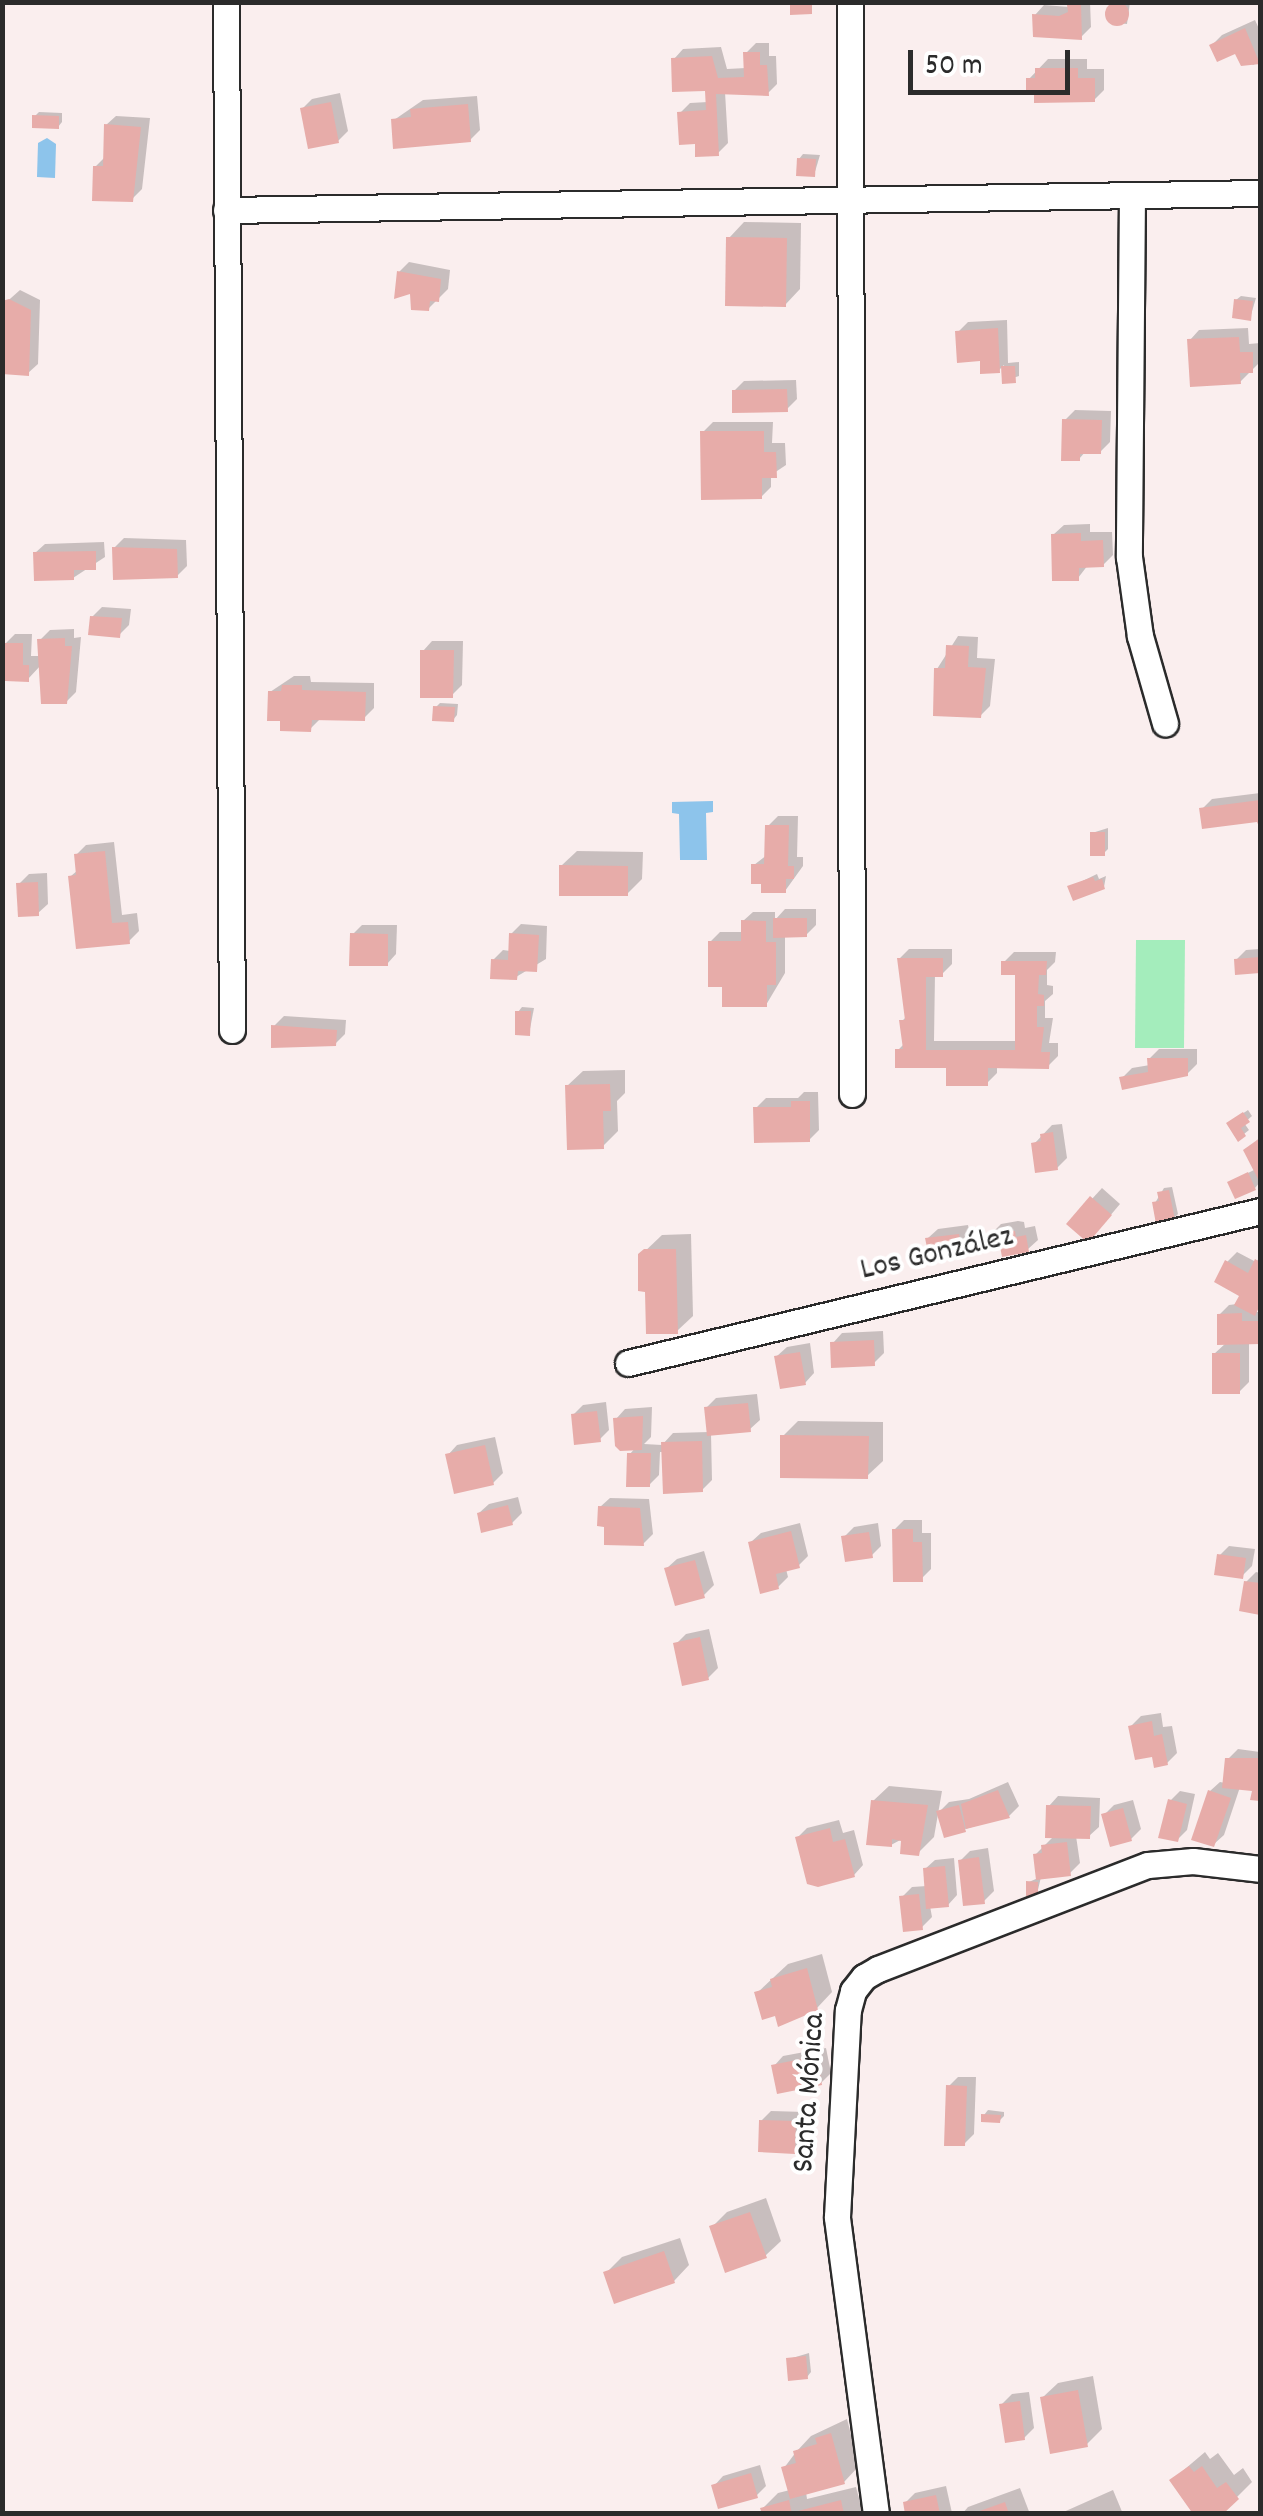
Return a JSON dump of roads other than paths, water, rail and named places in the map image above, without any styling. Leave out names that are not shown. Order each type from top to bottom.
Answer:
[{"type":"street","points":[[226,2],[232,1030]]},
{"type":"street","points":[[850,2],[852,1094]]},
{"type":"street","points":[[226,210],[1260,193]]},
{"type":"street","points":[[1132,196],[1129,556],[1140,636],[1165,723]]},
{"type":"street","name":"Los González","points":[[628,1363],[1260,1211]]},
{"type":"street","name":"Santa Mónica","points":[[876,2514],[837,2217],[846,2029],[853,1992],[878,1969],[1148,1865],[1178,1861],[1260,1869]]},
{"type":"water","points":[[47,138],[56,144],[55,178],[37,177],[38,143]]},
{"type":"water","points":[[713,801],[713,812],[706,813],[707,860],[680,860],[679,814],[672,813],[672,802]]}]
